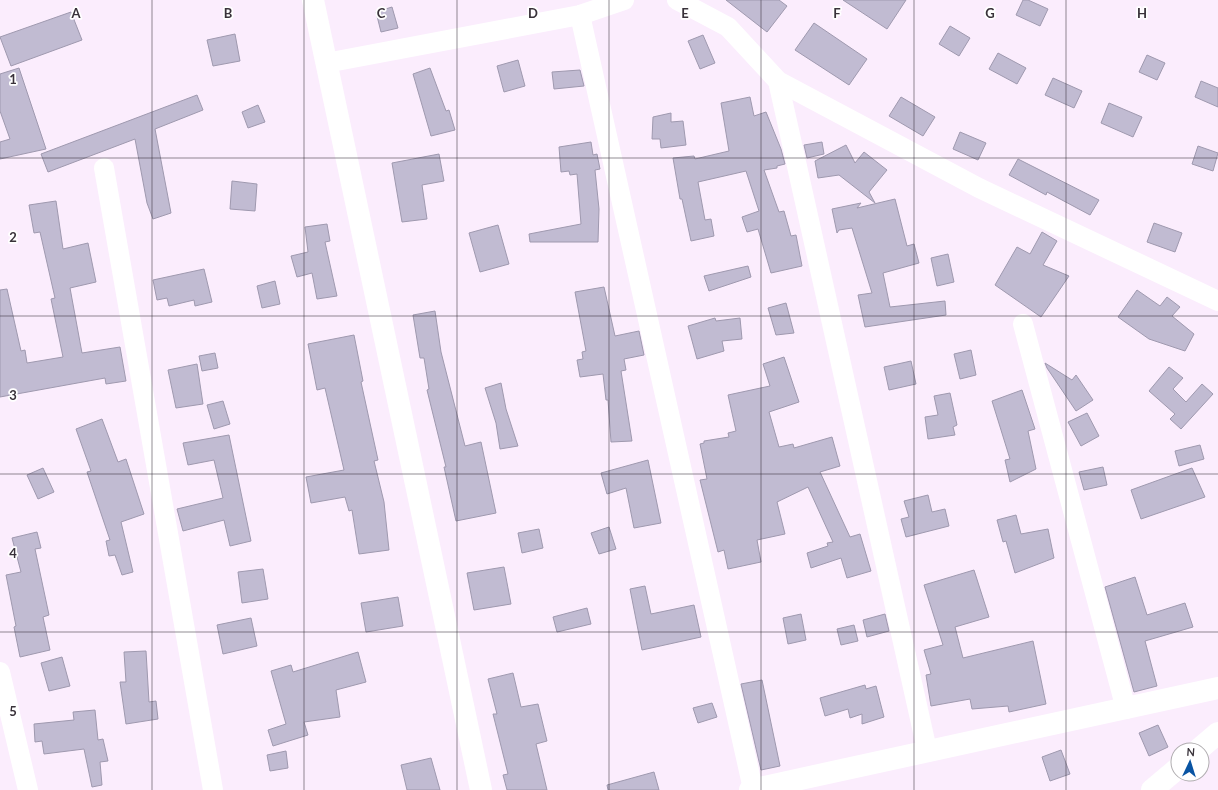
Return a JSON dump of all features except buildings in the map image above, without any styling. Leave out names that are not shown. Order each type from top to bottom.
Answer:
[{"type":"street","points":[[313,0],[481,790]]},
{"type":"street","points":[[326,63],[580,15],[624,0]]},
{"type":"street","points":[[677,0],[728,27],[778,82],[979,188],[1218,301]]},
{"type":"street","points":[[580,15],[752,790],[927,750],[1126,709],[1218,688]]},
{"type":"street","points":[[778,82],[927,750]]},
{"type":"street","points":[[104,168],[212,790]]},
{"type":"street","points":[[1023,324],[1126,709]]},
{"type":"street","points":[[0,672],[28,790]]},
{"type":"street","points":[[1207,742],[1218,733]]},
{"type":"street","points":[[1152,790],[1170,775]]}]
